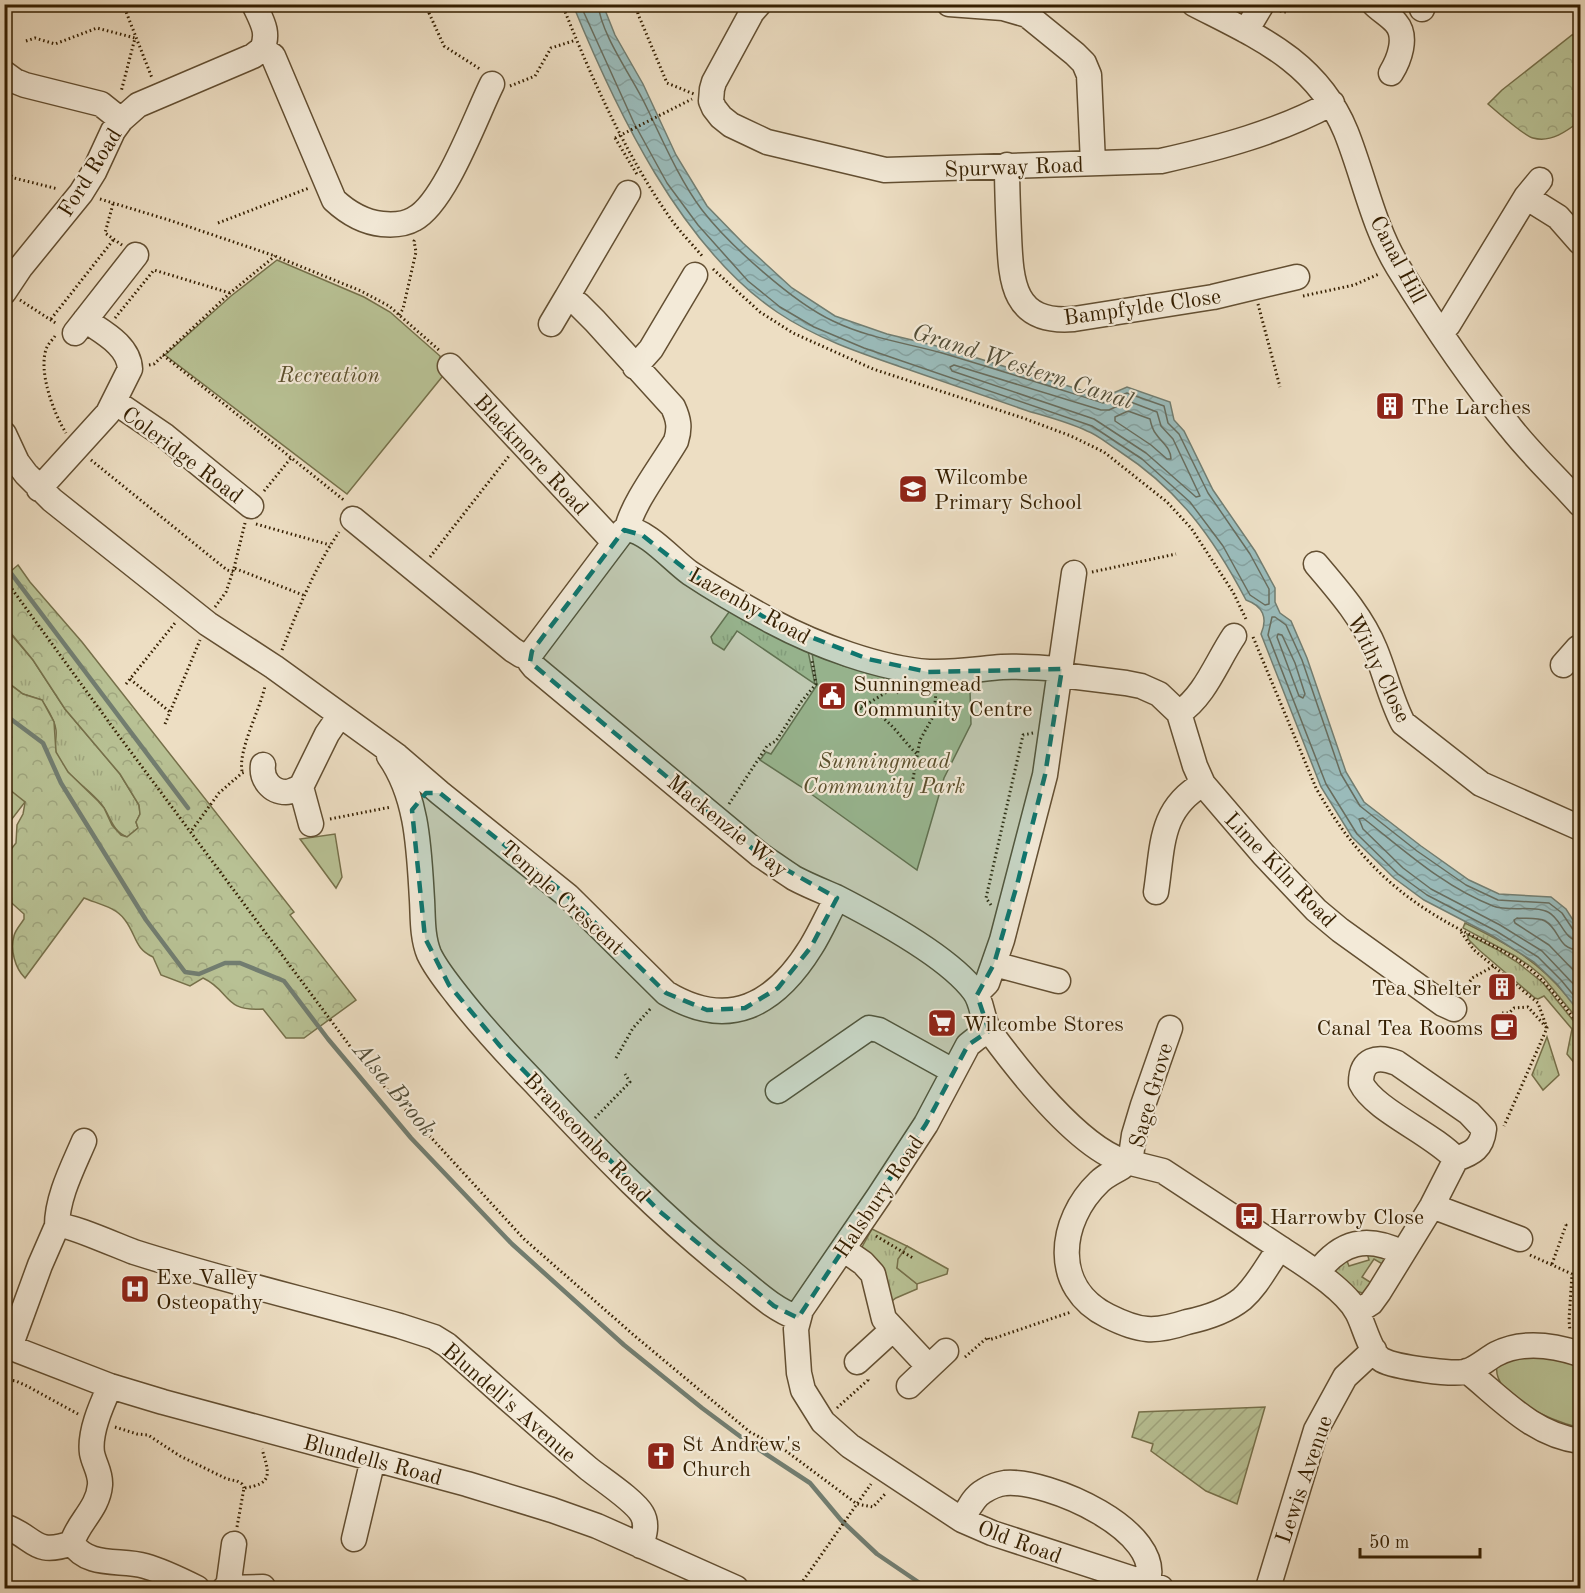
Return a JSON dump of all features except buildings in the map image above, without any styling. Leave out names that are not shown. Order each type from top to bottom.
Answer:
[{"type":"street","points":[[254,4],[266,31],[266,40],[262,49],[273,56],[325,183],[334,200],[344,210],[358,218],[374,223],[404,223],[418,226],[439,194],[482,92]]},
{"type":"street","points":[[700,97],[714,82],[752,12],[759,4]]},
{"type":"street","points":[[949,4],[1016,10],[1026,15],[1084,63],[1089,75],[1093,163]]},
{"type":"street","name":"Canal Hill","points":[[1194,4],[1263,39],[1296,63],[1332,103],[1346,132],[1383,238],[1397,265],[1440,331],[1510,428],[1581,504]]},
{"type":"street","points":[[1374,4],[1396,22],[1400,29],[1401,51],[1390,73]]},
{"type":"street","points":[[1246,30],[1268,7]]},
{"type":"street","name":"Ford Road","points":[[11,296],[20,268],[81,193],[94,172],[116,116],[253,56],[262,49]]},
{"type":"street","points":[[4,73],[18,83],[101,104],[116,116]]},
{"type":"street","name":"Spurway Road","points":[[700,97],[731,125],[767,142],[885,170],[1161,161],[1284,126],[1332,103]]},
{"type":"street","name":"Bampfylde Close","points":[[1007,165],[1011,272],[1015,290],[1029,308],[1042,316],[1056,321],[1074,319],[1213,297],[1297,278]]},
{"type":"street","points":[[1440,331],[1448,325],[1533,188],[1581,242]]},
{"type":"street","points":[[551,324],[632,199]]},
{"type":"street","points":[[39,489],[108,413],[130,369],[125,353],[118,344],[81,328],[136,255]]},
{"type":"street","points":[[635,367],[651,349],[695,275]]},
{"type":"street","points":[[530,656],[620,536],[676,441],[679,431],[679,419],[673,407],[579,304],[567,297]]},
{"type":"street","name":"Blackmore Road","points":[[450,366],[522,444],[620,536]]},
{"type":"street","name":"Coleridge Road","points":[[115,402],[165,436],[253,515]]},
{"type":"street","points":[[4,434],[17,462],[39,489],[208,624],[274,667]]},
{"type":"street","name":"Mackenzie Way","points":[[353,519],[370,543],[418,573],[521,656],[530,656],[530,662],[534,667],[760,855],[795,879],[837,898],[917,943],[965,981],[982,1004],[989,1031],[1030,1084],[1105,1152],[1127,1162]]},
{"type":"street","name":"Lazenby Road","points":[[620,536],[633,530],[689,572],[774,623],[814,641],[868,659],[898,667],[936,672],[1028,666],[1061,672]]},
{"type":"street","name":"Withy Close","points":[[1317,563],[1365,628],[1375,647],[1397,712],[1403,723],[1485,776],[1581,828]]},
{"type":"street","points":[[975,992],[987,983],[994,964],[1008,919],[1044,775],[1074,575]]},
{"type":"street","points":[[1061,672],[1141,686],[1159,694],[1179,713],[1189,707],[1197,697],[1244,630]]},
{"type":"street","name":"Temple Crescent","points":[[274,667],[397,756],[568,896],[666,993],[685,1004],[707,1011],[730,1011],[744,1008],[761,1000],[778,988],[794,971],[811,947],[837,898]]},
{"type":"street","name":"Lime Kiln Road","points":[[1179,713],[1195,766],[1203,784],[1263,854],[1316,910],[1380,960],[1453,1010]]},
{"type":"street","points":[[310,822],[301,787],[327,734],[340,715]]},
{"type":"street","name":"Branscombe Road","points":[[381,746],[398,769],[411,806],[419,855],[425,938],[436,966],[500,1046],[580,1132],[693,1242],[774,1306],[798,1318]]},
{"type":"street","points":[[256,770],[273,788],[286,792],[301,787]]},
{"type":"street","points":[[1156,892],[1166,826],[1170,816],[1192,790],[1203,784]]},
{"type":"street","points":[[411,806],[426,793],[440,793]]},
{"type":"street","points":[[994,964],[1058,981]]},
{"type":"street","name":"Sage Grove","points":[[1127,1162],[1143,1105],[1171,1024]]},
{"type":"street","points":[[771,1094],[869,1028],[879,1030],[953,1071]]},
{"type":"street","name":"Halsbury Road","points":[[798,1318],[801,1310],[926,1124],[968,1045],[978,1036],[989,1031]]},
{"type":"street","points":[[1358,1312],[1371,1303],[1379,1292],[1432,1206],[1456,1159],[1478,1148],[1483,1140],[1484,1129],[1478,1121],[1397,1063],[1386,1059],[1369,1062],[1363,1068],[1360,1083],[1371,1099],[1433,1139],[1456,1159]]},
{"type":"street","points":[[10,1342],[57,1226],[62,1197],[84,1141]]},
{"type":"street","points":[[1280,1248],[1261,1277],[1240,1300],[1211,1316],[1148,1330],[1115,1320],[1088,1302],[1076,1288],[1066,1256],[1069,1232],[1077,1213],[1094,1188],[1105,1177],[1127,1162],[1163,1171],[1280,1248],[1317,1273],[1347,1299],[1358,1312],[1378,1357],[1396,1365],[1448,1372],[1467,1371],[1498,1353],[1514,1347],[1575,1344]]},
{"type":"street","points":[[1432,1206],[1520,1239]]},
{"type":"street","name":"Blundell's Avenue","points":[[57,1226],[66,1226],[113,1245],[166,1262],[434,1337],[447,1345],[642,1514],[645,1529],[641,1546]]},
{"type":"street","points":[[1317,1273],[1336,1252],[1354,1244],[1377,1243],[1403,1253]]},
{"type":"street","points":[[843,1249],[873,1274],[884,1320],[892,1330],[938,1359],[909,1386]]},
{"type":"street","points":[[798,1318],[797,1348],[803,1390],[823,1422]]},
{"type":"street","points":[[857,1362],[892,1330]]},
{"type":"street","name":"Blundells Road","points":[[10,1342],[110,1386],[263,1430],[467,1484],[552,1510],[597,1526],[736,1588]]},
{"type":"street","name":"Lewis Avenue","points":[[1268,1588],[1316,1430],[1345,1377],[1374,1350]]},
{"type":"street","points":[[1467,1371],[1519,1416],[1544,1430],[1581,1441]]},
{"type":"street","points":[[110,1386],[92,1441],[92,1454],[100,1484],[94,1505],[74,1535],[72,1543],[78,1552],[93,1560],[127,1561],[147,1566],[197,1588]]},
{"type":"street","name":"Old Road","points":[[823,1422],[850,1446],[962,1520],[1098,1579],[1154,1586],[1145,1559],[1129,1535],[1097,1510],[1049,1488],[1005,1483],[992,1487],[975,1498],[962,1520]]},
{"type":"street","points":[[354,1539],[373,1459]]},
{"type":"street","points":[[4,1526],[18,1532],[35,1544],[49,1549],[72,1543]]},
{"type":"street","points":[[234,1544],[226,1588],[263,1587]]},
{"type":"path","points":[[123,4],[159,96]]},
{"type":"path","points":[[430,4],[429,13],[444,46],[486,72],[482,92],[501,89],[535,76],[551,48],[576,40]]},
{"type":"path","points":[[562,4],[576,40],[614,121],[632,199],[673,222],[710,265],[760,312],[793,333],[873,369],[1071,436],[1104,452],[1167,502],[1191,528],[1228,584],[1244,630],[1316,788],[1343,831],[1374,869],[1395,887],[1461,930],[1492,944],[1523,964],[1549,987],[1581,1026]]},
{"type":"path","points":[[639,4],[638,14],[668,83],[700,97]]},
{"type":"path","points":[[1268,7],[1286,12],[1298,4]]},
{"type":"path","points":[[26,40],[35,38],[55,44],[97,28],[135,38]]},
{"type":"path","points":[[116,116],[135,38]]},
{"type":"path","points":[[632,199],[642,183],[615,138],[700,97]]},
{"type":"path","points":[[4,170],[14,178],[66,192],[81,193],[276,256],[361,291],[389,306],[441,352],[450,366]]},
{"type":"path","points":[[218,223],[325,183]]},
{"type":"path","points":[[113,204],[105,233],[136,255]]},
{"type":"path","points":[[399,315],[403,309],[416,252],[414,241],[418,226]]},
{"type":"path","points":[[51,319],[114,240]]},
{"type":"path","points":[[130,369],[154,364],[230,293],[276,256]]},
{"type":"path","points":[[1297,278],[1305,297],[1354,285],[1397,265]]},
{"type":"path","points":[[230,293],[154,270],[81,328],[46,348],[46,353],[47,385],[56,416],[67,433],[77,425],[86,436],[95,448],[88,458],[227,570],[233,572]]},
{"type":"path","points":[[1254,288],[1280,387]]},
{"type":"path","points":[[11,296],[51,319],[81,328]]},
{"type":"path","points":[[163,355],[355,510],[353,519],[345,522],[330,545],[303,595],[266,684],[240,763],[256,770]]},
{"type":"path","points":[[418,573],[510,455],[522,444]]},
{"type":"path","points":[[253,515],[330,545]]},
{"type":"path","points":[[1074,575],[1176,554]]},
{"type":"path","points":[[165,724],[198,642],[217,604],[226,592],[234,568],[303,595]]},
{"type":"path","points":[[4,578],[361,1061],[524,1239],[750,1432],[786,1451],[857,1504],[873,1507],[884,1497],[890,1473]]},
{"type":"path","points":[[126,684],[187,607]]},
{"type":"path","points":[[718,820],[767,746],[776,741],[801,702],[816,684],[810,650],[814,641]]},
{"type":"path","points":[[913,779],[920,740],[934,715],[936,672]]},
{"type":"path","points":[[130,680],[170,712]]},
{"type":"path","points":[[899,693],[890,690],[864,706],[856,707],[884,719],[917,754]]},
{"type":"path","points":[[1008,919],[998,914],[986,898],[1023,735],[1052,729]]},
{"type":"path","points":[[191,831],[219,793],[256,770]]},
{"type":"path","points":[[310,822],[411,806]]},
{"type":"path","points":[[1461,930],[1474,950],[1538,1003],[1547,1028],[1528,1008],[1514,1008],[1509,1013],[1502,1013]]},
{"type":"path","points":[[1453,1010],[1472,978],[1494,966]]},
{"type":"path","points":[[616,1058],[638,1020],[666,993]]},
{"type":"path","points":[[580,1132],[630,1082],[625,1074]]},
{"type":"path","points":[[1552,1264],[1566,1225],[1563,1223]]},
{"type":"path","points":[[859,1225],[912,1258]]},
{"type":"path","points":[[1520,1239],[1519,1250],[1572,1274],[1569,1320],[1575,1344]]},
{"type":"path","points":[[938,1359],[955,1353],[962,1360],[977,1344],[988,1337],[990,1340],[1078,1310],[1088,1302]]},
{"type":"path","points":[[823,1422],[868,1380],[855,1366],[857,1362]]},
{"type":"path","points":[[4,1379],[27,1386],[55,1400],[74,1413],[137,1434],[148,1435],[186,1458],[227,1479],[237,1481],[244,1488]]},
{"type":"path","points":[[244,1488],[260,1485],[266,1481],[268,1475],[261,1444],[263,1430]]},
{"type":"path","points":[[798,1588],[857,1504],[890,1473]]},
{"type":"path","points":[[234,1544],[244,1488]]},
{"type":"highlighted area","points":[[624,530],[642,535],[689,572],[774,623],[868,659],[928,672],[1062,669],[1045,775],[1017,885],[994,964],[977,995],[989,1031],[968,1045],[926,1124],[798,1318],[774,1306],[658,1210],[500,1046],[449,985],[425,938],[412,810],[426,793],[440,793],[568,896],[666,993],[707,1010],[745,1008],[778,988],[811,947],[837,898],[760,855],[530,662],[532,651]]},
{"type":"green space","points":[[1580,32],[1580,121],[1552,137],[1533,138],[1488,104],[1502,90],[1572,35]]},
{"type":"green space","name":"Recreation","points":[[277,260],[364,297],[390,312],[440,356],[441,368],[446,372],[347,494],[165,355],[231,296]]},
{"type":"green space","points":[[18,565],[82,642],[294,912],[290,915],[356,1000],[304,1038],[286,1038],[263,1009],[250,1009],[234,1004],[212,983],[203,978],[190,986],[161,975],[153,957],[142,950],[121,916],[112,909],[84,898],[25,978],[18,969],[13,953],[13,941],[24,919],[24,914],[5,897],[5,857],[16,843],[17,825],[23,814],[25,803],[5,786],[4,680],[23,694],[42,700],[54,722],[56,752],[68,772],[104,808],[112,825],[121,835],[127,837],[138,828],[136,822],[140,814],[139,805],[120,774],[65,709],[33,660],[5,626],[5,576]]},
{"type":"green space","points":[[729,612],[735,612],[808,651],[815,684],[737,631],[724,650],[713,643],[711,637]]},
{"type":"green space","points":[[4,626],[33,660],[65,709],[120,774],[139,805],[140,814],[136,822],[138,828],[127,837],[118,831],[102,805],[70,775],[60,761],[55,750],[55,726],[42,700],[23,694],[5,680]]},
{"type":"green space","name":"Sunningmead Community Park","points":[[812,653],[844,666],[879,675],[964,682],[964,690],[970,690],[971,724],[944,778],[917,870],[760,760],[766,752],[771,754],[817,685]]},
{"type":"green space","points":[[5,786],[25,802],[5,828]]},
{"type":"green space","points":[[335,834],[342,877],[336,888],[300,839]]},
{"type":"green space","points":[[1465,923],[1520,953],[1543,971],[1574,1004],[1580,1022],[1543,977],[1515,956],[1463,928]]},
{"type":"green space","points":[[1467,934],[1517,962],[1543,983],[1580,1029],[1580,1070],[1567,1054],[1572,1029],[1544,996],[1535,998],[1479,950],[1469,940]]},
{"type":"green space","points":[[1547,1037],[1559,1075],[1543,1090],[1532,1075]]},
{"type":"green space","points":[[872,1229],[907,1246],[897,1268],[917,1284],[917,1289],[889,1303],[862,1247]]},
{"type":"green space","points":[[907,1246],[948,1269],[947,1274],[917,1284],[897,1268],[898,1259]]},
{"type":"green space","points":[[1366,1249],[1388,1254],[1384,1265],[1374,1259],[1362,1277],[1373,1284],[1365,1293],[1352,1288],[1332,1270],[1345,1256],[1349,1266],[1369,1260]]},
{"type":"green space","points":[[1519,1354],[1580,1361],[1580,1428],[1528,1407],[1504,1388],[1498,1377],[1497,1365]]},
{"type":"green space","points":[[1265,1407],[1237,1504],[1206,1491],[1151,1451],[1153,1444],[1132,1437],[1139,1412]]},
{"type":"water","points":[[573,5],[603,5],[615,35],[643,84],[676,155],[707,206],[792,288],[835,316],[887,334],[941,347],[1104,397],[1127,387],[1170,402],[1174,420],[1184,431],[1213,490],[1255,551],[1275,588],[1275,602],[1280,613],[1291,621],[1307,658],[1346,772],[1364,802],[1469,880],[1499,894],[1551,897],[1566,909],[1580,931],[1580,1013],[1557,984],[1534,962],[1493,936],[1424,900],[1394,878],[1352,837],[1321,787],[1261,634],[1264,618],[1260,609],[1246,600],[1207,535],[1177,499],[1140,466],[1091,433],[840,345],[792,322],[742,284],[711,251],[655,174],[610,88]]},
{"type":"waterway","points":[[4,564],[188,808]]},
{"type":"waterway","name":"Alsa Brook","points":[[4,714],[43,743],[61,783],[146,920],[185,972],[199,974],[225,963],[240,963],[284,981],[328,1039],[411,1138],[512,1244],[624,1345],[749,1443],[810,1483],[841,1520],[877,1554],[927,1588]]},
{"type":"place","name":"The Larches","points":[[1390,406]]},
{"type":"place","name":"Wilcombe Primary School","points":[[913,489]]},
{"type":"place","name":"Sunningmead Community Centre","points":[[832,696]]},
{"type":"place","name":"Tea Shelter","points":[[1502,987]]},
{"type":"place","name":"Wilcombe Stores","points":[[942,1023]]},
{"type":"place","name":"Canal Tea Rooms","points":[[1504,1027]]},
{"type":"place","name":"Harrowby Close","points":[[1249,1216]]},
{"type":"place","name":"Exe Valley Osteopathy","points":[[135,1289]]},
{"type":"place","name":"St Andrew's Church","points":[[661,1456]]},
{"type":"water label","name":"Grand Western Canal","points":[[1023,366]]}]
